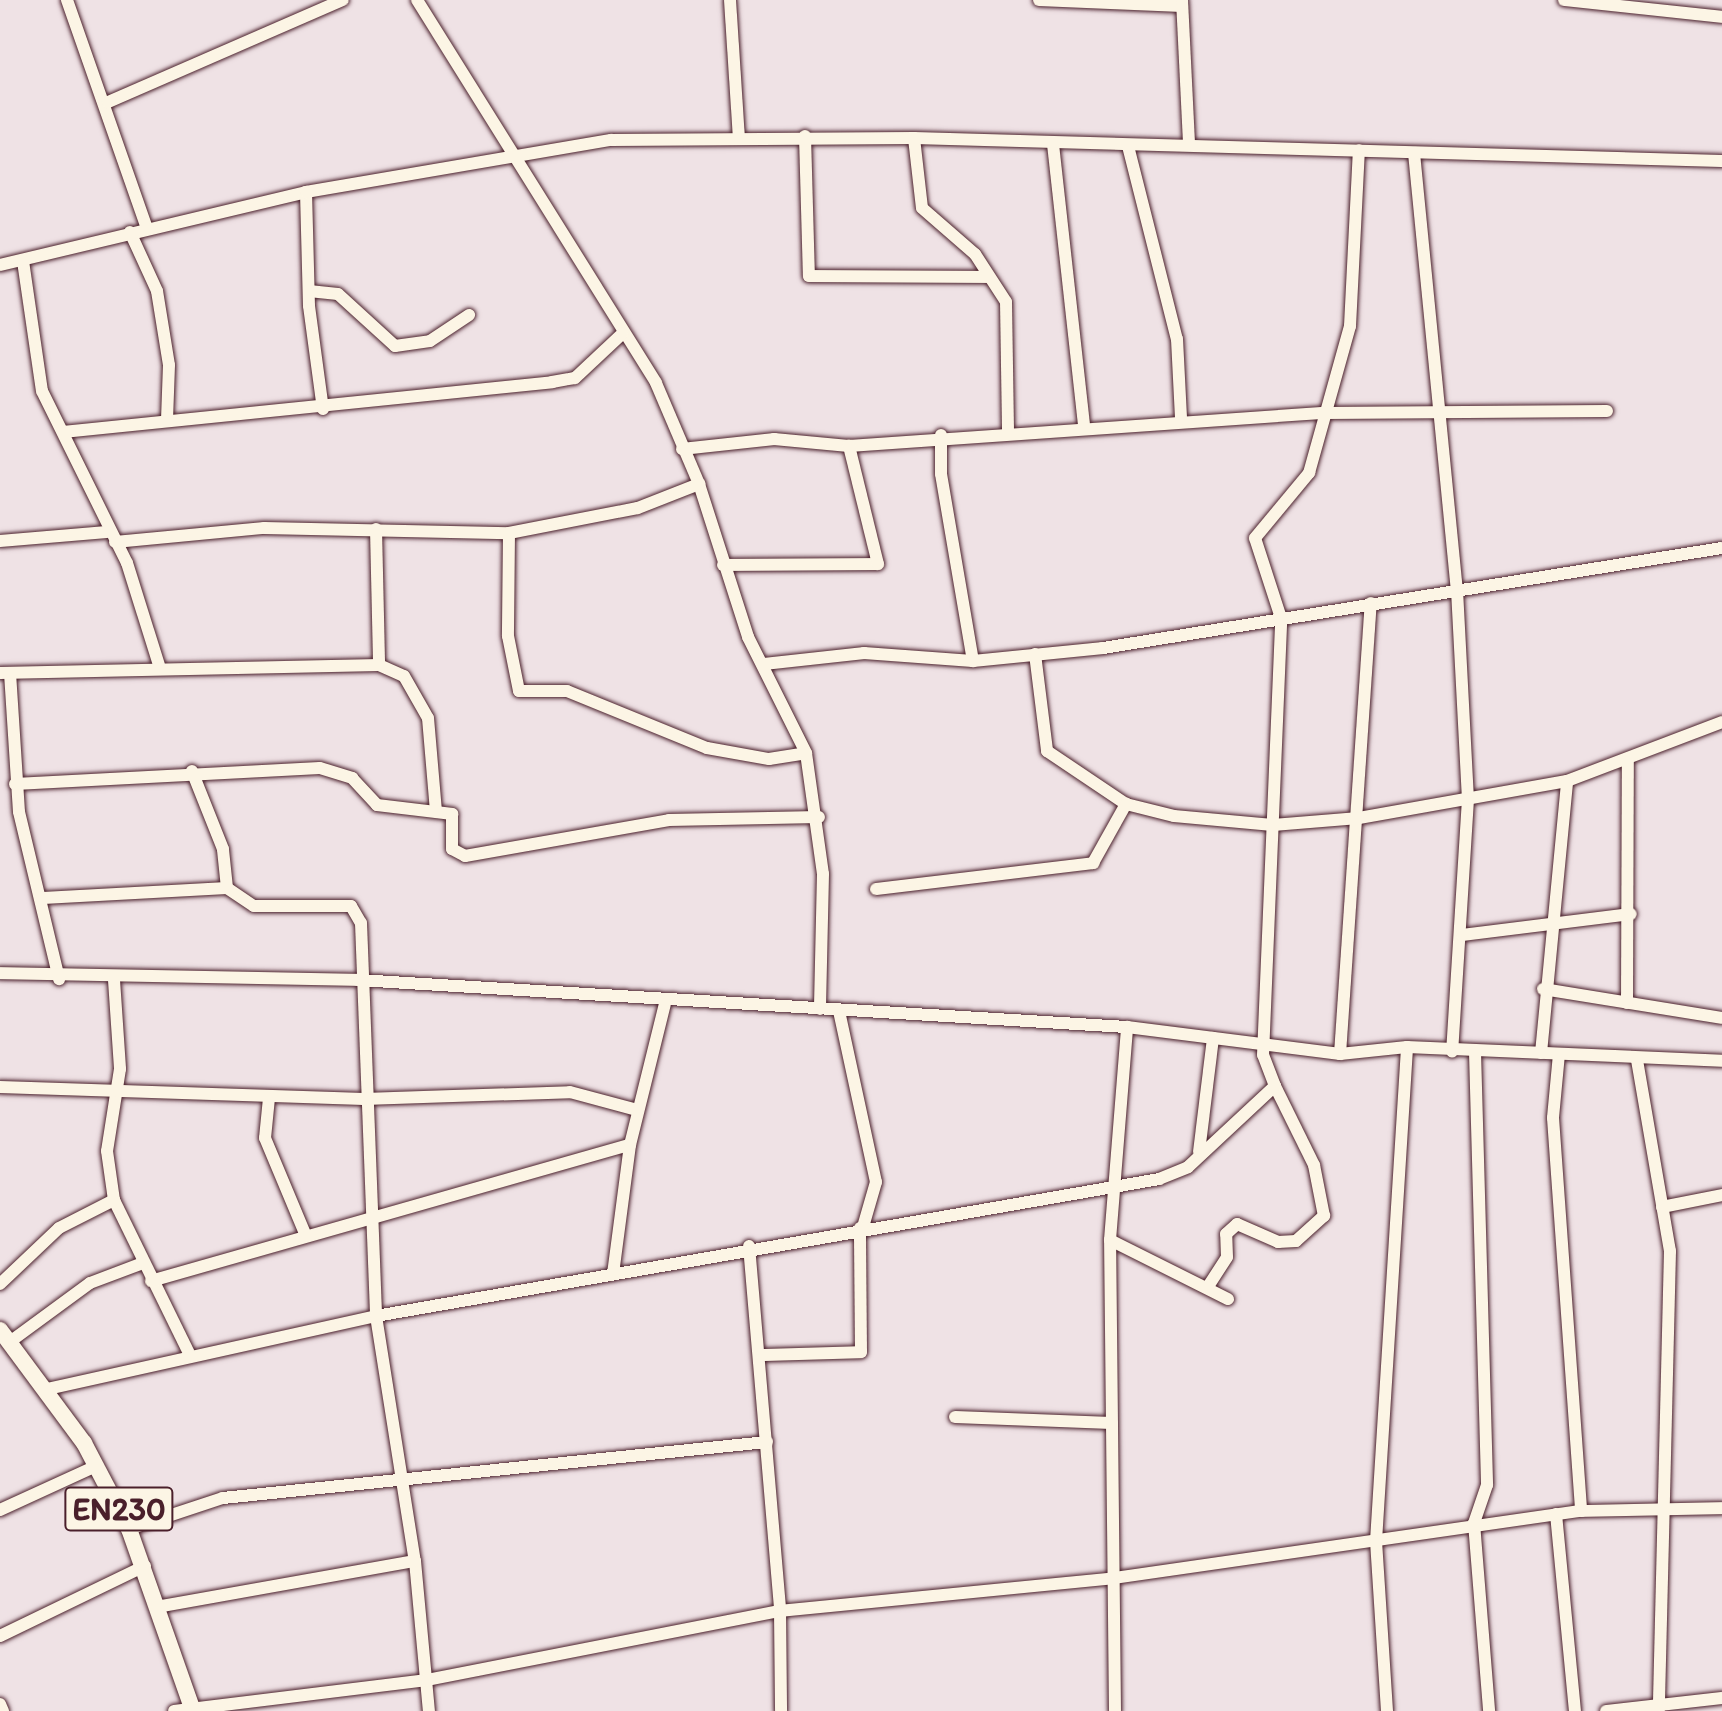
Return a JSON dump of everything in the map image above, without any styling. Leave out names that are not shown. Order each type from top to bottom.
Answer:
[{"type":"main road","name":"EN230","points":[[5,1335],[47,1389],[96,1466],[129,1529],[162,1606],[192,1709]]},
{"type":"street","points":[[108,102],[343,0]]},
{"type":"street","points":[[417,0],[622,334],[656,383],[699,484],[723,565],[764,664],[806,753],[819,817],[820,1009]]},
{"type":"street","points":[[730,0],[739,138]]},
{"type":"street","points":[[1039,0],[1182,3],[1189,145]]},
{"type":"street","points":[[1564,0],[1722,17]]},
{"type":"street","points":[[70,1],[108,102],[147,228]]},
{"type":"street","points":[[805,136],[809,276],[989,277]]},
{"type":"street","points":[[0,265],[306,192],[511,153],[611,140],[805,136],[914,138],[1722,161]]},
{"type":"street","points":[[914,138],[922,208],[989,277],[1006,302],[1008,434]]},
{"type":"street","points":[[1053,144],[1084,426]]},
{"type":"street","points":[[1128,146],[1177,339],[1181,419]]},
{"type":"street","points":[[1209,1285],[1227,1257],[1226,1234],[1237,1224],[1278,1242],[1296,1241],[1324,1216],[1314,1165],[1275,1086],[1263,1046],[1281,618],[1255,538],[1303,485],[1350,326],[1359,150]]},
{"type":"street","points":[[1414,153],[1457,590],[1468,799],[1462,935],[1452,1051]]},
{"type":"street","points":[[306,192],[309,291],[323,409]]},
{"type":"street","points":[[130,232],[157,291],[169,365],[167,420]]},
{"type":"street","points":[[23,261],[42,391],[111,537],[159,665]]},
{"type":"street","points":[[309,291],[338,294],[395,346],[430,341],[469,315]]},
{"type":"street","points":[[63,432],[167,420],[323,409],[575,378],[622,334]]},
{"type":"street","points":[[682,449],[774,439],[849,446],[941,435],[1008,434],[1181,419],[1325,413],[1607,411]]},
{"type":"street","points":[[941,435],[941,474],[973,661]]},
{"type":"street","points":[[723,565],[878,564],[849,446]]},
{"type":"street","points":[[0,541],[264,528],[509,533],[638,508],[699,484]]},
{"type":"street","points":[[376,529],[379,665]]},
{"type":"street","points":[[509,533],[508,636],[519,691],[567,691],[707,748],[769,759],[806,753]]},
{"type":"street","points":[[764,664],[864,653],[973,661],[1035,654],[1722,548]]},
{"type":"street","points":[[1340,1054],[1359,818],[1371,603]]},
{"type":"street","points":[[1035,654],[1047,751],[1126,804],[1273,825],[1359,818],[1567,781],[1628,761],[1722,722]]},
{"type":"street","points":[[59,979],[15,784],[5,673],[159,665],[379,665],[404,676],[428,718],[436,812]]},
{"type":"street","points":[[1627,1003],[1631,914],[1628,761]]},
{"type":"street","points":[[15,784],[192,771],[320,768],[352,778],[377,805],[455,817],[452,849],[465,856],[543,848],[669,820],[819,817]]},
{"type":"street","points":[[192,771],[223,849],[227,888]]},
{"type":"street","points":[[1541,1053],[1543,989],[1554,924],[1567,781]]},
{"type":"street","points":[[876,889],[965,884],[1093,863],[1126,804]]},
{"type":"street","points":[[43,898],[227,888],[254,906],[351,906],[363,940],[358,980],[376,1316],[415,1561],[429,1711]]},
{"type":"street","points":[[1462,935],[1631,914]]},
{"type":"street","points":[[0,973],[59,979],[358,980],[665,1004],[820,1009],[1127,1027],[1340,1054],[1407,1047],[1637,1060],[1722,1061]]},
{"type":"street","points":[[114,980],[120,1069],[112,1089],[107,1151],[114,1200],[151,1281],[189,1353]]},
{"type":"street","points":[[1543,989],[1722,1018]]},
{"type":"street","points":[[613,1274],[630,1145],[665,1004]]},
{"type":"street","points":[[762,1355],[861,1352],[861,1228],[876,1182],[839,1011]]},
{"type":"street","points":[[1115,1711],[1110,1240],[1127,1027]]},
{"type":"street","points":[[1199,1152],[1213,1038]]},
{"type":"street","points":[[1387,1711],[1376,1541],[1407,1047]]},
{"type":"street","points":[[1475,1052],[1487,1485],[1474,1523],[1489,1711]]},
{"type":"street","points":[[1559,1054],[1553,1118],[1581,1511]]},
{"type":"street","points":[[1637,1060],[1670,1251],[1659,1708]]},
{"type":"street","points":[[47,1389],[189,1353],[376,1316],[613,1274],[749,1246],[1114,1188],[1182,1171],[1199,1152],[1275,1086]]},
{"type":"street","points":[[0,1087],[364,1099],[570,1092],[637,1110]]},
{"type":"street","points":[[269,1098],[265,1138],[306,1236]]},
{"type":"street","points":[[151,1281],[630,1145]]},
{"type":"street","points":[[1662,1207],[1722,1195]]},
{"type":"street","points":[[0,1284],[59,1228],[114,1200]]},
{"type":"street","points":[[1110,1240],[1209,1285],[1228,1299]]},
{"type":"street","points":[[749,1246],[762,1355],[780,1611],[781,1711]]},
{"type":"street","points":[[5,1335],[90,1283],[143,1263]]},
{"type":"street","points":[[955,1417],[1112,1423]]},
{"type":"street","points":[[129,1529],[223,1498],[767,1442]]},
{"type":"street","points":[[0,1510],[96,1466]]},
{"type":"street","points":[[174,1711],[427,1680],[780,1611],[1114,1578],[1376,1541],[1474,1523],[1581,1511],[1722,1508]]},
{"type":"street","points":[[1556,1514],[1575,1711]]},
{"type":"street","points":[[162,1606],[415,1561]]},
{"type":"street","points":[[0,1636],[145,1566]]},
{"type":"street","points":[[1606,1711],[1659,1708],[1722,1698]]},
{"type":"street","points":[[0,1704],[3,1711]]}]
